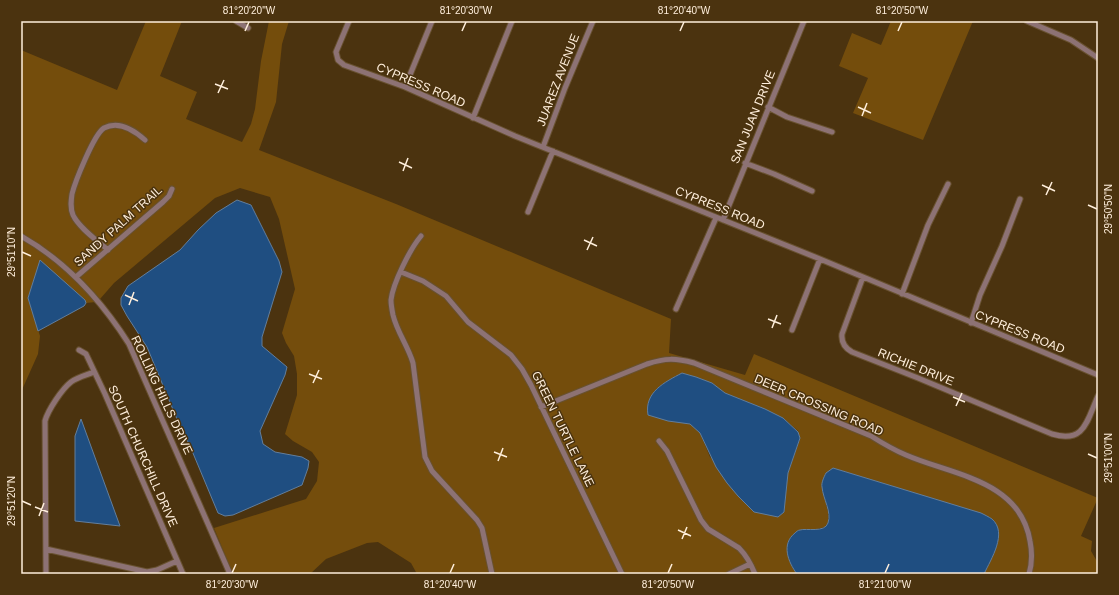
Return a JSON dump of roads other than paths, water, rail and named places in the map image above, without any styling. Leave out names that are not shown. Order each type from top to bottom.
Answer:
[{"type":"street","points":[[236,21],[248,28]]},
{"type":"street","name":"CYPRESS ROAD","points":[[349,21],[336,52],[337,58],[344,65],[405,87],[553,152],[820,259],[1098,375]]},
{"type":"street","points":[[405,87],[432,21]]},
{"type":"street","points":[[473,118],[512,21]]},
{"type":"street","name":"JUAREZ AVENUE","points":[[543,147],[565,88],[593,21]]},
{"type":"street","name":"SAN JUAN DRIVE","points":[[723,220],[804,21]]},
{"type":"street","points":[[1027,21],[1071,40],[1098,58]]},
{"type":"street","points":[[768,107],[787,117],[832,132]]},
{"type":"street","points":[[108,250],[80,225],[74,216],[71,206],[72,195],[76,183],[96,138],[103,128],[117,125],[127,127],[145,140]]},
{"type":"street","points":[[528,212],[553,152]]},
{"type":"street","points":[[745,163],[812,191]]},
{"type":"street","points":[[902,294],[928,225],[948,184]]},
{"type":"street","name":"SANDY PALM TRAIL","points":[[76,278],[163,202],[169,196],[172,189]]},
{"type":"street","points":[[971,323],[984,283],[1002,246],[1020,199]]},
{"type":"street","points":[[676,309],[716,218]]},
{"type":"street","name":"ROLLING HILLS DRIVE","points":[[21,236],[48,254],[76,278],[102,305],[129,344],[230,574]]},
{"type":"street","points":[[420,236],[412,246],[394,289],[391,300],[392,308],[398,330],[414,363],[425,457],[432,471],[477,520],[482,528],[492,574]]},
{"type":"street","points":[[792,330],[820,259]]},
{"type":"street","name":"GREEN TURTLE LANE","points":[[401,272],[423,281],[446,296],[474,327],[511,355],[522,369],[542,407],[622,574]]},
{"type":"street","name":"RICHIE DRIVE","points":[[863,277],[842,334],[842,342],[844,346],[852,352],[1052,434],[1066,438],[1075,435],[1083,429],[1098,396]]},
{"type":"street","name":"SOUTH CHURCHILL DRIVE","points":[[79,350],[86,354],[105,394],[183,574]]},
{"type":"street","name":"DEER CROSSING ROAD","points":[[542,407],[662,359],[678,359],[694,363],[871,436],[893,450],[907,456],[989,485],[1002,495],[1020,513],[1031,544],[1029,574]]},
{"type":"street","points":[[46,574],[45,420],[47,414],[67,386],[78,378],[94,372]]},
{"type":"street","points":[[659,440],[667,451],[701,520],[708,529],[739,548],[747,556],[755,574]]},
{"type":"street","points":[[46,549],[146,572],[157,570],[177,561]]},
{"type":"street","points":[[729,574],[750,564]]},
{"type":"water","points":[[237,200],[251,205],[279,261],[282,272],[262,337],[262,346],[287,367],[285,375],[260,431],[263,444],[275,452],[302,457],[309,461],[302,485],[233,515],[225,516],[218,513],[147,347],[121,305],[121,298],[128,286],[180,250],[216,213]]},
{"type":"water","points":[[40,260],[85,300],[86,303],[84,306],[38,331],[28,298]]},
{"type":"water","points":[[682,373],[712,383],[725,393],[783,418],[798,432],[800,438],[788,473],[784,512],[778,517],[754,512],[738,496],[716,467],[700,433],[690,424],[668,421],[648,415],[649,400],[657,389]]},
{"type":"water","points":[[81,419],[120,526],[75,521],[75,436]]},
{"type":"water","points":[[833,468],[981,513],[992,519],[997,525],[997,546],[984,574],[797,574],[787,553],[788,542],[799,530],[815,530],[823,528],[828,523],[829,514],[822,484],[826,473]]}]
